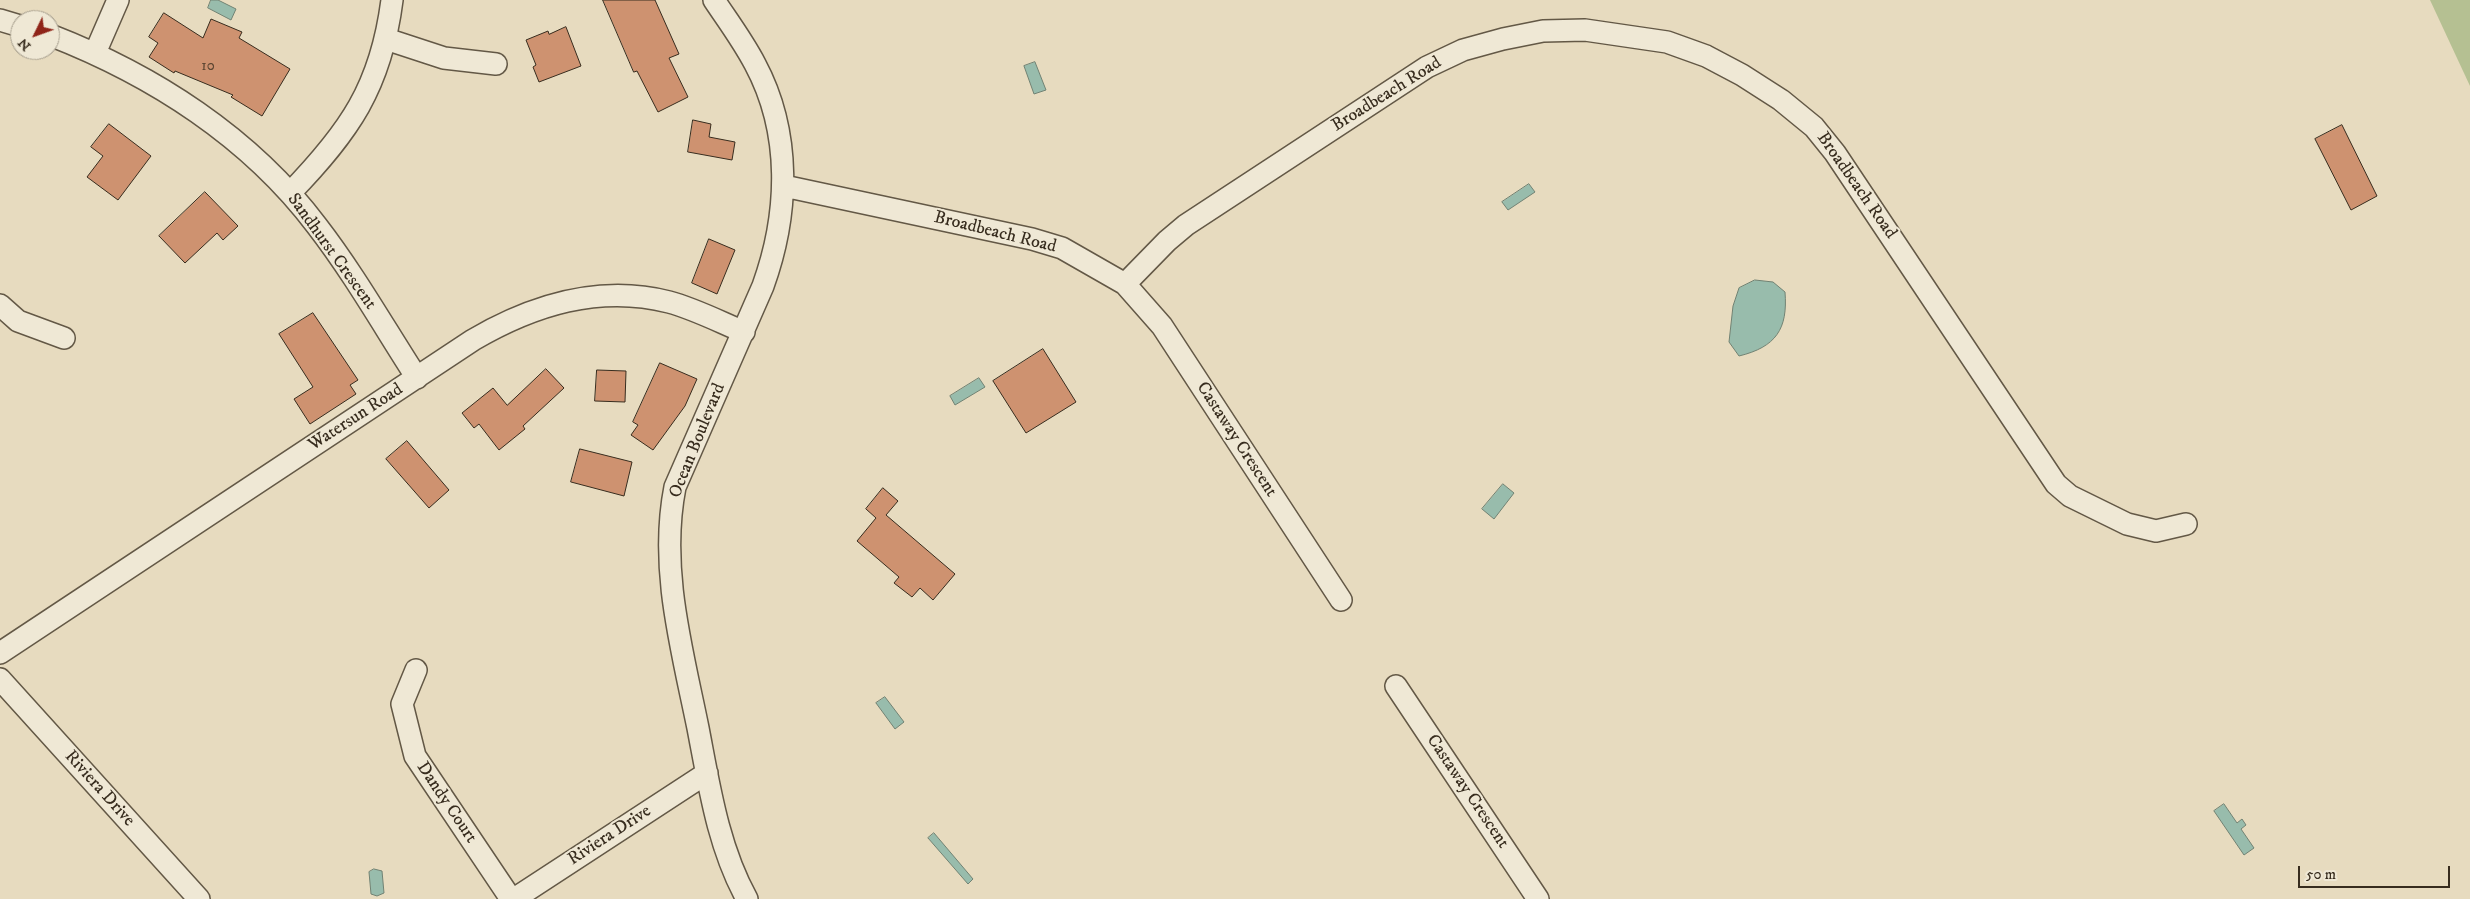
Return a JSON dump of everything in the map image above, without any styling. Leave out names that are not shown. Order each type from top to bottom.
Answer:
[{"type":"street","points":[[96,53],[118,0]]},
{"type":"street","points":[[290,193],[327,154],[351,121],[370,85],[386,39],[392,0]]},
{"type":"street","name":"Ocean Boulevard","points":[[714,0],[756,65],[769,99],[778,130],[784,186],[780,225],[772,262],[744,332],[675,487],[671,508],[669,565],[672,595],[707,773],[727,852],[747,899]]},
{"type":"street","name":"Broadbeach Road","points":[[784,186],[1032,238],[1062,248],[1125,284],[1167,240],[1186,224],[1427,67],[1463,50],[1543,31],[1585,30],[1667,42],[1706,56],[1742,75],[1781,100],[1814,127],[1860,188],[2056,484],[2070,496],[2127,524],[2156,531],[2186,524]]},
{"type":"street","name":"Sandhurst Crescent","points":[[60,39],[96,53],[163,90],[233,140],[290,193],[338,255],[417,378]]},
{"type":"street","points":[[386,39],[444,58],[496,64]]},
{"type":"street","name":"Castaway Crescent","points":[[1125,284],[1162,326],[1340,600]]},
{"type":"street","name":"Watersun Road","points":[[0,653],[504,322],[556,302],[616,295],[670,302],[744,332]]},
{"type":"street","points":[[0,305],[18,321],[64,338]]},
{"type":"street","name":"Dandy Court","points":[[416,670],[402,704],[415,756],[512,899]]},
{"type":"street","name":"Riviera Drive","points":[[0,679],[199,899]]},
{"type":"street","name":"Castaway Crescent","points":[[1396,686],[1538,899]]},
{"type":"street","name":"Riviera Drive","points":[[512,899],[707,773]]},
{"type":"shaded area","points":[[211,0],[218,0],[236,9],[231,20],[208,8]]},
{"type":"shaded area","points":[[2430,0],[2470,0],[2470,86]]},
{"type":"shaded area","points":[[1035,62],[1046,90],[1034,94],[1024,66]]},
{"type":"shaded area","points":[[1529,184],[1535,192],[1508,210],[1502,202]]},
{"type":"shaded area","points":[[1755,280],[1773,282],[1785,292],[1782,326],[1771,342],[1752,352],[1739,356],[1729,342],[1733,306],[1739,288]]},
{"type":"shaded area","points":[[979,378],[985,387],[955,405],[950,396]]},
{"type":"shaded area","points":[[1503,484],[1514,493],[1494,519],[1482,509]]},
{"type":"shaded area","points":[[885,697],[904,722],[895,729],[876,703]]},
{"type":"shaded area","points":[[2224,804],[2237,823],[2242,819],[2246,825],[2241,829],[2254,848],[2244,855],[2214,811]]},
{"type":"shaded area","points":[[934,833],[973,879],[968,884],[928,838]]},
{"type":"shaded area","points":[[374,869],[382,871],[384,893],[377,896],[371,894],[369,872]]},
{"type":"building","points":[[603,0],[655,0],[679,54],[669,58],[688,97],[658,112],[637,71],[634,72]]},
{"type":"building","points":[[164,13],[203,38],[211,19],[242,32],[239,38],[290,69],[262,116],[231,97],[233,95],[175,71],[174,73],[149,57],[158,43],[149,37]]},
{"type":"building","points":[[566,27],[581,66],[539,82],[533,67],[536,65],[526,40],[548,31],[549,34]]},
{"type":"building","points":[[693,120],[711,124],[709,137],[735,142],[732,160],[688,152]]},
{"type":"building","points":[[109,124],[151,156],[118,200],[87,177],[103,156],[91,147]]},
{"type":"building","points":[[2342,125],[2377,196],[2351,210],[2315,139]]},
{"type":"building","points":[[205,192],[238,226],[223,240],[217,233],[185,263],[159,236]]},
{"type":"building","points":[[709,239],[735,250],[717,294],[692,283]]},
{"type":"building","points":[[313,313],[358,380],[350,385],[356,394],[310,424],[294,399],[313,387],[279,334]]},
{"type":"building","points":[[1043,349],[1076,402],[1026,433],[993,381]]},
{"type":"building","points":[[660,363],[697,379],[685,406],[653,450],[631,435],[638,425],[633,422]]},
{"type":"building","points":[[546,369],[564,388],[523,426],[525,429],[499,450],[479,424],[474,428],[462,413],[493,388],[507,405]]},
{"type":"building","points":[[597,370],[626,371],[625,402],[595,401]]},
{"type":"building","points":[[407,441],[449,490],[429,508],[386,459]]},
{"type":"building","points":[[580,449],[632,462],[624,496],[571,482]]},
{"type":"building","points":[[883,488],[898,501],[886,515],[955,574],[933,600],[920,588],[912,597],[894,583],[899,577],[857,541],[876,518],[866,509]]}]
